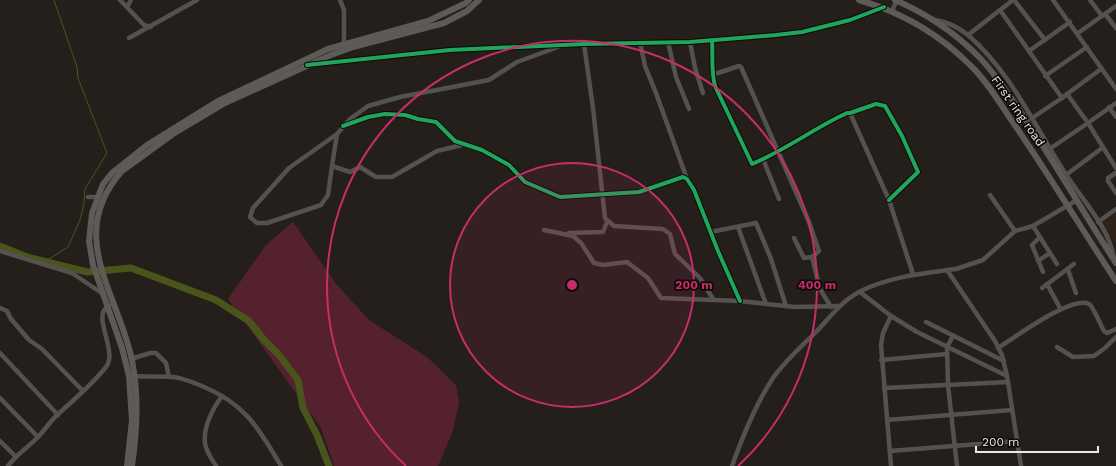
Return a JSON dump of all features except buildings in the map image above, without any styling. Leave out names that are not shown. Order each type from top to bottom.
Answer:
[{"type":"main road","points":[[127,466],[132,420],[132,359],[110,305],[103,294],[93,265],[89,230],[97,197],[104,184],[113,172],[172,131],[224,101],[316,54],[344,43],[428,21],[460,6],[469,0]]},
{"type":"main road","points":[[224,101],[353,47],[444,23],[467,11],[479,0]]},
{"type":"main road","name":"First ring road","points":[[859,0],[884,7],[892,11],[934,35],[966,61],[986,84],[1009,117],[1116,281]]},
{"type":"main road","name":"First ring road","points":[[896,0],[934,20],[974,52],[994,75],[1019,110],[1115,262]]},
{"type":"main road","points":[[966,61],[974,52]]},
{"type":"main road","points":[[1009,117],[1019,110]]},
{"type":"main road","points":[[132,466],[138,415],[131,376],[110,305],[95,242],[96,222],[108,188],[122,171],[172,131]]},
{"type":"main road","points":[[1101,258],[1109,252]]},
{"type":"street","points":[[120,0],[144,25],[151,27]]},
{"type":"street","points":[[127,7],[131,0]]},
{"type":"street","points":[[129,38],[197,0]]},
{"type":"street","points":[[340,0],[344,10],[344,43]]},
{"type":"street","points":[[892,11],[896,0]]},
{"type":"street","points":[[968,35],[1013,0],[1045,40]]},
{"type":"street","points":[[1053,0],[1088,47],[1101,69],[1116,89]]},
{"type":"street","points":[[1090,0],[1116,28]]},
{"type":"street","points":[[1078,33],[1116,6]]},
{"type":"street","points":[[307,65],[450,50],[640,42],[690,42],[802,32],[850,20],[884,7]]},
{"type":"street","points":[[1000,10],[1045,76],[1062,98]]},
{"type":"street","points":[[934,20],[956,26],[968,35],[993,61],[1032,118],[1066,175],[1111,241],[1115,262]]},
{"type":"street","points":[[1029,51],[1070,22]]},
{"type":"street","points":[[712,40],[714,66],[712,75],[715,86],[752,164],[806,136],[832,119],[876,104],[885,106],[902,136],[918,172],[889,200]]},
{"type":"street","points":[[640,42],[645,66],[687,179],[694,190],[710,232],[740,301]]},
{"type":"street","points":[[668,42],[676,77],[689,109]]},
{"type":"street","points":[[690,42],[695,68],[703,93]]},
{"type":"street","points":[[584,44],[593,108],[604,218],[607,222],[614,226],[663,229],[672,239],[675,254],[700,278],[713,299]]},
{"type":"street","points":[[337,134],[328,195],[321,205],[267,223],[257,223],[250,217],[253,208],[289,168],[337,134],[359,111],[368,106],[400,97],[488,80],[517,62],[561,46]]},
{"type":"street","points":[[1045,76],[1088,47]]},
{"type":"street","points":[[712,75],[739,66],[742,67],[809,222],[819,251],[812,257],[804,258],[794,238]]},
{"type":"street","points":[[1032,118],[1101,69]]},
{"type":"street","points":[[1067,94],[1088,123],[1102,148],[1116,168]]},
{"type":"street","points":[[1051,148],[1116,103]]},
{"type":"street","points":[[1109,107],[1116,117]]},
{"type":"street","points":[[850,113],[889,200],[913,274]]},
{"type":"street","points":[[343,126],[368,117],[385,114],[406,115],[436,122],[455,141],[482,150],[509,165],[525,182],[560,196],[639,192],[677,178],[687,179]]},
{"type":"street","points":[[332,166],[350,172],[360,167],[370,174],[384,178],[398,174],[437,151],[463,144]]},
{"type":"street","points":[[1066,175],[1102,148]]},
{"type":"street","points":[[763,159],[779,199]]},
{"type":"street","points":[[1116,173],[1108,178],[1108,181],[1116,193]]},
{"type":"street","points":[[990,195],[1016,230]]},
{"type":"street","points":[[88,197],[97,197]]},
{"type":"street","points":[[732,466],[748,424],[773,378],[840,306],[860,292],[913,274],[956,269],[983,260],[1016,230],[1033,226],[1077,200]]},
{"type":"street","points":[[1098,222],[1116,209]]},
{"type":"street","points":[[544,230],[565,233],[603,232],[607,222]]},
{"type":"street","points":[[710,232],[754,223],[758,225],[786,306]]},
{"type":"street","points":[[1033,226],[1057,264]]},
{"type":"street","points":[[738,227],[766,304]]},
{"type":"street","points":[[565,233],[578,240],[594,263],[603,265],[624,261],[627,262],[648,278],[662,298],[713,299],[786,306],[840,306]]},
{"type":"street","points":[[1040,237],[1032,245],[1043,272]]},
{"type":"street","points":[[0,252],[72,272],[103,294]]},
{"type":"street","points":[[1038,261],[1050,253]]},
{"type":"street","points":[[812,257],[820,289],[831,307]]},
{"type":"street","points":[[1042,288],[1074,264]]},
{"type":"street","points":[[947,270],[998,348],[1004,361],[1021,466]]},
{"type":"street","points":[[1068,270],[1076,293]]},
{"type":"street","points":[[1047,284],[1060,308]]},
{"type":"street","points":[[860,292],[891,316],[947,347],[1007,376]]},
{"type":"street","points":[[998,348],[1060,308],[1083,303],[1089,304],[1104,331],[1107,333],[1116,329]]},
{"type":"street","points":[[8,466],[15,456],[38,437],[58,415],[83,392],[109,362],[110,350],[102,316],[104,309],[110,305]]},
{"type":"street","points":[[0,308],[7,311],[11,319],[29,340],[42,349],[83,392]]},
{"type":"street","points":[[891,316],[883,333],[880,345],[892,466]]},
{"type":"street","points":[[926,322],[1004,361]]},
{"type":"street","points":[[953,336],[947,347],[947,354],[948,385],[957,466]]},
{"type":"street","points":[[1057,347],[1073,357],[1094,356],[1116,337]]},
{"type":"street","points":[[0,353],[58,415]]},
{"type":"street","points":[[132,359],[150,353],[156,353],[166,364],[169,377]]},
{"type":"street","points":[[881,360],[947,354]]},
{"type":"street","points":[[131,376],[169,377],[189,381],[222,396],[238,406],[247,414],[281,466]]},
{"type":"street","points":[[884,388],[1008,382]]},
{"type":"street","points":[[216,466],[207,451],[205,436],[213,409],[222,396]]},
{"type":"street","points":[[0,398],[38,437]]},
{"type":"street","points":[[887,420],[1012,410]]},
{"type":"street","points":[[0,441],[15,456]]},
{"type":"street","points":[[890,451],[1017,441]]},
{"type":"shaded area","points":[[1116,213],[1116,245],[1101,224]]},
{"type":"shaded area","points":[[293,222],[337,285],[369,320],[427,357],[456,385],[459,402],[453,431],[438,466],[334,466],[321,428],[228,299],[266,245]]},
{"type":"waterway","points":[[46,261],[68,247],[80,220],[84,203],[85,189],[107,153],[78,78],[77,67],[54,0]]},
{"type":"waterway","points":[[0,246],[27,257],[87,272],[131,268],[216,300],[249,321],[265,341],[279,355],[298,380],[303,408],[317,435],[329,466]]},
{"type":"cycle path","points":[[307,65],[450,50],[584,44],[690,42],[776,35],[802,32],[850,20],[884,7]]},
{"type":"cycle path","points":[[712,40],[715,86],[752,164],[777,152],[847,113],[876,104],[885,106],[902,136],[918,172],[889,200]]},
{"type":"cycle path","points":[[343,126],[368,117],[385,114],[405,115],[436,122],[455,141],[482,150],[509,165],[525,182],[560,197],[639,192],[683,177],[687,179],[694,190],[740,301]]}]
